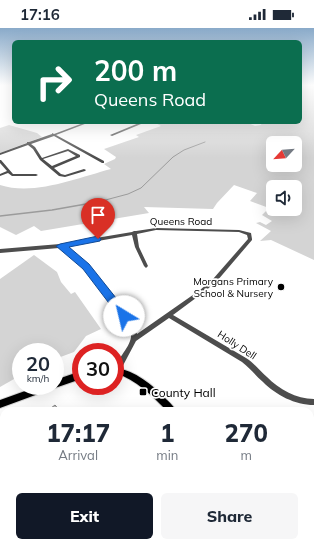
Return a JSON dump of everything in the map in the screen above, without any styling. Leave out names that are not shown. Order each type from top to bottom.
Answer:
[{"type":"main road","points":[[124,372],[138,378],[168,407]]},
{"type":"main road","points":[[0,404],[24,395]]},
{"type":"street","points":[[0,154],[83,124]]},
{"type":"street","points":[[111,135],[137,124]]},
{"type":"street","points":[[141,124],[145,126]]},
{"type":"street","points":[[53,134],[103,162]]},
{"type":"street","points":[[28,143],[51,168],[62,176],[84,170]]},
{"type":"street","points":[[42,159],[68,150],[79,156],[51,168]]},
{"type":"street","points":[[0,161],[8,172],[15,176],[36,175]]},
{"type":"street","points":[[0,175],[8,172]]},
{"type":"street","name":"Queens Road","points":[[0,251],[60,246],[162,228],[245,232],[249,234],[250,239],[215,280],[169,315]]},
{"type":"street","points":[[134,232],[136,247],[146,266]]},
{"type":"street","points":[[60,246],[74,255],[99,282],[132,329],[134,339]]},
{"type":"street","points":[[124,356],[134,339],[169,315]]},
{"type":"street","name":"Holly Dell","points":[[169,315],[252,364],[268,382],[295,399],[304,402],[314,402]]},
{"type":"shaded area","points":[[302,109],[314,109],[314,260],[271,240],[260,241],[271,231],[256,223],[260,222],[266,225],[272,221],[262,215],[266,211],[266,216],[302,216],[302,180],[266,180],[266,207],[250,201],[257,193],[234,185],[213,209],[144,207],[149,213],[41,231],[34,226],[16,235],[0,227],[0,185],[13,188],[41,187],[70,181],[111,169],[104,164],[115,159],[116,157],[104,149],[139,137],[136,135],[161,126],[158,124],[250,124],[255,126],[261,124],[302,124]]},
{"type":"shaded area","points":[[9,125],[37,133],[42,137],[0,153],[0,128]]},
{"type":"shaded area","points":[[34,255],[57,272],[61,282],[71,294],[75,292],[101,329],[86,336],[81,343],[72,343],[72,353],[64,356],[64,343],[12,343],[12,380],[0,387],[0,279]]},
{"type":"waterway","points":[[99,202],[128,194],[141,188],[173,157],[184,150],[205,142]]},
{"type":"waterway","points":[[0,216],[52,210],[99,202]]},
{"type":"place","name":"Morgans Primary School & Nursery","points":[[281,287]]},
{"type":"place","name":"County Hall","points":[[143,392]]},
{"type":"route","points":[[98,239],[60,246],[74,255],[86,267],[124,316]]}]
